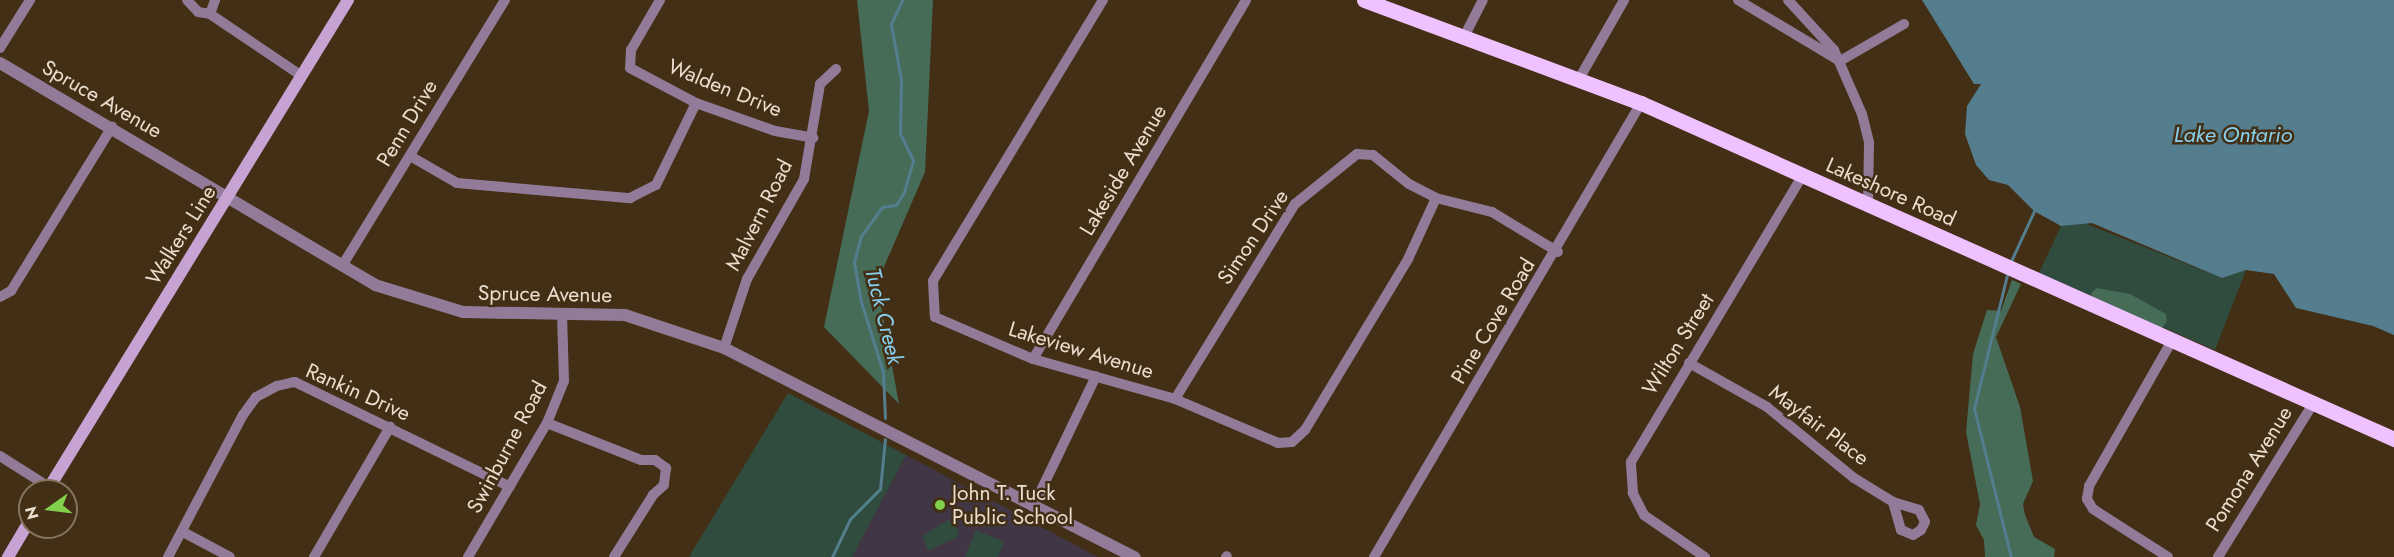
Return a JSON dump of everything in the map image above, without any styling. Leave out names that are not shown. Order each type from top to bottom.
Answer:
[{"type":"main road","name":"Walkers Line","points":[[54,479],[348,0]]},
{"type":"main road","name":"Lakeshore Road","points":[[1364,0],[1464,35],[1641,104],[2394,439]]},
{"type":"main road","points":[[8,557],[19,539]]},
{"type":"street","points":[[0,48],[30,0]]},
{"type":"street","points":[[187,0],[198,12],[210,14],[302,76]]},
{"type":"street","points":[[210,14],[215,0]]},
{"type":"street","name":"Penn Drive","points":[[342,266],[505,0]]},
{"type":"street","name":"Walden Drive","points":[[660,0],[627,65],[696,103],[775,131],[813,138]]},
{"type":"street","name":"Lakeview Avenue","points":[[1103,0],[933,281],[935,317],[1033,359],[1175,399],[1278,443],[1292,442],[1305,430],[1408,259],[1436,198]]},
{"type":"street","name":"Lakeside Avenue","points":[[1033,359],[1246,0]]},
{"type":"street","points":[[1464,35],[1483,0]]},
{"type":"street","points":[[1579,79],[1624,0]]},
{"type":"street","points":[[1738,0],[1840,61]]},
{"type":"street","points":[[1788,0],[1840,61],[1869,143],[1868,206]]},
{"type":"street","points":[[1840,61],[1904,24]]},
{"type":"street","name":"Spruce Avenue","points":[[0,63],[112,127],[342,266],[410,299],[463,312],[625,315],[724,348],[866,417],[1033,507],[1135,557]]},
{"type":"street","name":"Malvern Road","points":[[724,348],[747,279],[804,179],[813,138],[820,84],[836,69]]},
{"type":"street","points":[[410,156],[457,183],[630,198],[656,185],[696,103]]},
{"type":"street","name":"Pine Cove Road","points":[[1374,557],[1558,252],[1641,104]]},
{"type":"street","points":[[0,297],[10,291],[112,127]]},
{"type":"street","name":"Simon Drive","points":[[1175,399],[1288,213],[1341,163],[1357,154],[1373,155],[1409,184],[1436,198],[1492,212],[1558,252]]},
{"type":"street","name":"Wilton Street","points":[[1706,557],[1664,532],[1644,514],[1633,493],[1631,462],[1802,176]]},
{"type":"street","name":"Swinburne Road","points":[[468,557],[547,423],[564,381],[562,315]]},
{"type":"street","points":[[2168,557],[2093,509],[2087,499],[2089,486],[2173,339]]},
{"type":"street","name":"Mayfair Place","points":[[1689,363],[1767,407],[1829,460],[1893,502]]},
{"type":"street","points":[[1033,507],[1096,376]]},
{"type":"street","name":"Rankin Drive","points":[[168,557],[243,415],[256,397],[277,386],[295,382],[510,487]]},
{"type":"street","name":"Pomona Avenue","points":[[2218,557],[2314,402]]},
{"type":"street","points":[[547,423],[641,460],[655,460],[666,468],[664,485],[653,495],[614,557]]},
{"type":"street","points":[[314,557],[390,427]]},
{"type":"street","points":[[0,456],[33,479]]},
{"type":"street","points":[[183,532],[230,557]]},
{"type":"shaded area","name":"John T. Tuck Public School","points":[[906,455],[1098,557],[852,557]]},
{"type":"green space","points":[[857,0],[933,0],[925,172],[877,283],[899,404],[824,327],[869,111]]},
{"type":"green space","points":[[2082,222],[2222,278],[2246,270],[2215,350],[2039,273],[2061,226]]},
{"type":"green space","points":[[2012,280],[2021,284],[1996,337],[2020,407],[2033,481],[2023,504],[2025,515],[2034,537],[2055,549],[2054,557],[1985,557],[1984,540],[1976,525],[1980,504],[1966,432],[1973,354],[1987,310],[2001,311]]},
{"type":"green space","points":[[2097,288],[2130,294],[2166,314],[2167,321],[2162,328],[2093,301],[2091,293]]},
{"type":"green space","points":[[788,393],[906,455],[852,557],[689,557]]},
{"type":"green space","points":[[948,520],[959,530],[957,537],[928,551],[923,536]]},
{"type":"green space","points":[[976,530],[1004,542],[998,557],[965,557]]},
{"type":"water","name":"Lake Ontario","points":[[1922,0],[2394,0],[2394,335],[2373,326],[2296,308],[2274,274],[2246,270],[2222,278],[2092,223],[2061,226],[2034,211],[2008,185],[1989,180],[1976,165],[1965,134],[1967,106],[1981,84],[1974,84]]},
{"type":"waterway","name":"Tuck Creek","points":[[885,418],[883,372],[861,302],[854,262],[861,236],[882,207],[896,205],[904,192],[913,160],[900,133],[901,80],[891,24],[902,0]]},
{"type":"waterway","points":[[2011,261],[2034,211]]},
{"type":"waterway","points":[[2008,271],[1974,408],[2011,557]]},
{"type":"waterway","name":"Tuck Creek","points":[[832,557],[850,519],[880,489],[885,439]]},
{"type":"place","name":"John T. Tuck Public School","points":[[940,505]]}]
